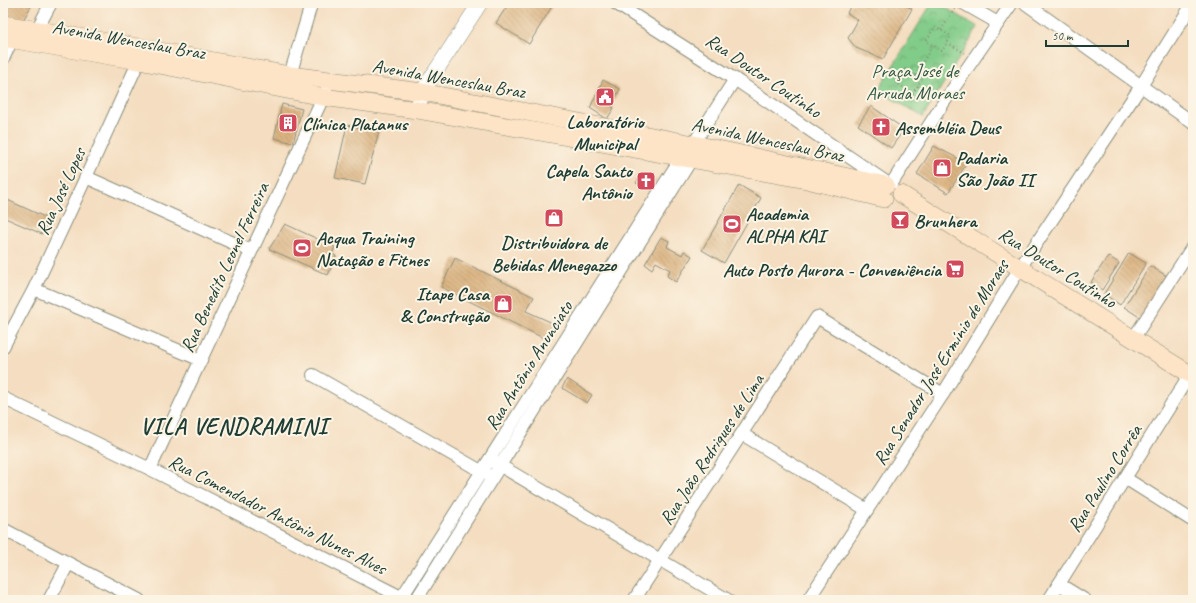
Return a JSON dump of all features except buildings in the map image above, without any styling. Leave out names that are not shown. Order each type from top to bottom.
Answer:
[{"type":"main road","name":"Avenida Wenceslau Braz","points":[[9,32],[142,54],[331,81],[422,92],[552,117],[689,153],[807,180],[890,189]]},
{"type":"main road","name":"Avenida Wenceslau Braz","points":[[142,54],[323,97],[417,110],[549,134],[689,153]]},
{"type":"main road","points":[[549,134],[552,117]]},
{"type":"main road","name":"Rua Doutor Coutinho","points":[[890,189],[1192,375]]},
{"type":"street","points":[[33,36],[51,3]]},
{"type":"street","points":[[290,75],[311,5],[309,3]]},
{"type":"street","points":[[417,110],[422,92],[480,3]]},
{"type":"street","name":"Rua Doutor Coutinho","points":[[615,3],[735,79],[890,189]]},
{"type":"street","points":[[890,189],[944,102],[1012,3]]},
{"type":"street","points":[[1025,3],[1193,123]]},
{"type":"street","name":"Rua Senador José Ermínio de Moraes","points":[[808,600],[943,394],[1020,268],[1142,86],[1193,3]]},
{"type":"street","points":[[959,6],[998,23]]},
{"type":"street","points":[[3,59],[9,32]]},
{"type":"street","name":"Rua José Lopes","points":[[3,347],[34,289],[142,54]]},
{"type":"street","name":"Rua Antônio Anunciato","points":[[403,599],[490,459],[572,340],[735,79]]},
{"type":"street","name":"Rua Benedito Leonel Ferreira","points":[[150,469],[331,81]]},
{"type":"street","points":[[86,177],[252,251]]},
{"type":"street","points":[[1133,339],[1193,246]]},
{"type":"street","points":[[34,289],[201,360]]},
{"type":"street","name":"Rua João Rodrigues de Lima","points":[[634,600],[817,317],[943,394]]},
{"type":"street","name":"Rua Antônio Anunciato","points":[[416,600],[493,478],[572,340]]},
{"type":"street","points":[[313,375],[493,478]]},
{"type":"street","name":"Rua Paulino Corrêa","points":[[1048,600],[1192,375]]},
{"type":"street","name":"Rua Comendador Antônio Nunes Alves","points":[[3,398],[150,469],[403,599]]},
{"type":"street","points":[[742,434],[867,510]]},
{"type":"street","points":[[490,459],[728,600]]},
{"type":"street","points":[[1125,478],[1193,521]]},
{"type":"street","points":[[3,529],[139,600]]},
{"type":"street","points":[[49,600],[68,564]]},
{"type":"street","points":[[1059,584],[1085,600]]},
{"type":"path","points":[[941,30],[959,6]]},
{"type":"path","points":[[935,26],[941,30],[951,36],[942,51],[926,41],[935,26]]},
{"type":"path","points":[[947,43],[974,59]]},
{"type":"path","points":[[915,75],[933,45]]},
{"type":"path","points":[[905,69],[922,79],[918,86],[913,94],[896,83],[905,69]]},
{"type":"path","points":[[918,86],[944,102]]},
{"type":"green space","name":"Praça José de Arruda Moraes","points":[[932,3],[938,3],[978,27],[923,117],[878,90]]},
{"type":"place","name":"Laboratório Municipal","points":[[605,97]]},
{"type":"place","name":"Clínica Platanus","points":[[288,123]]},
{"type":"place","name":"Assembléia Deus","points":[[881,127]]},
{"type":"place","name":"Padaria São João II","points":[[942,168]]},
{"type":"place","name":"Capela Santo Antônio","points":[[646,181]]},
{"type":"place","name":"Distribuidora de Bebidas Menegazzo","points":[[554,218]]},
{"type":"place","name":"Brunhera","points":[[900,220]]},
{"type":"place","name":"Academia ALPHA KAI","points":[[732,224]]},
{"type":"place","name":"Acqua Training Natação e Fitnes","points":[[302,248]]},
{"type":"place","name":"Auto Posto Aurora - Conveniência","points":[[955,269]]},
{"type":"place","name":"Itape Casa & Construção","points":[[503,304]]},
{"type":"district","name":"VILA VENDRAMINI","points":[[234,426]]}]
